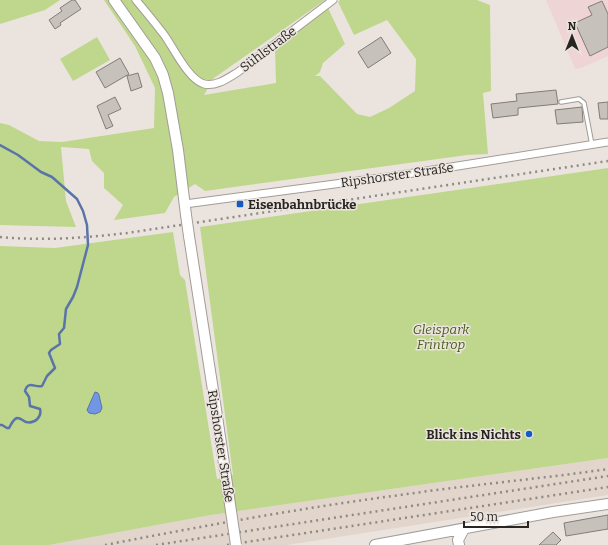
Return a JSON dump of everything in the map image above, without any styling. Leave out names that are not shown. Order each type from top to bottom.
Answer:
[{"type":"street","name":"Ripshorster Straße","points":[[114,0],[155,58],[163,75],[168,93],[236,545]]},
{"type":"street","name":"Sühlstraße","points":[[136,0],[165,36],[192,76],[199,82],[208,85],[223,81],[238,72],[333,0]]},
{"type":"street","name":"Ripshorster Straße","points":[[185,204],[395,176],[608,142]]},
{"type":"street","points":[[375,545],[553,512],[608,504]]},
{"type":"street","points":[[459,545],[458,540],[464,529]]},
{"type":"lane","points":[[561,102],[579,99],[584,103],[592,145]]},
{"type":"shaded area","points":[[546,0],[608,0],[608,56],[581,68],[575,69]]},
{"type":"shaded area","points":[[608,458],[608,495],[287,545],[49,545],[211,515]]},
{"type":"green space","points":[[0,0],[60,0],[45,10],[0,24]]},
{"type":"green space","points":[[104,0],[325,0],[214,78],[204,95],[276,83],[275,48],[328,8],[345,44],[323,63],[320,72],[315,76],[320,76],[357,114],[370,117],[389,108],[415,91],[416,59],[387,20],[354,35],[338,2],[340,0],[477,0],[490,5],[491,91],[483,93],[488,154],[467,155],[205,191],[195,184],[174,197],[165,213],[114,220],[123,205],[104,188],[104,173],[92,161],[89,149],[61,147],[66,201],[76,227],[0,225],[0,123],[9,125],[39,141],[62,142],[154,128],[155,88],[135,46]]},
{"type":"green space","points":[[97,37],[110,60],[73,81],[60,59]]},
{"type":"green space","name":"Gleispark Frintrop","points":[[608,168],[608,458],[211,515],[49,545],[0,545],[0,246],[55,248],[173,232],[180,275],[185,280],[217,479],[233,475],[200,227]]},
{"type":"water","points":[[95,392],[99,395],[102,408],[100,412],[95,414],[89,413],[87,410]]},
{"type":"building","points":[[72,0],[75,0],[81,9],[60,23],[61,25],[55,29],[49,20],[62,11],[60,8]]},
{"type":"building","points":[[602,1],[608,14],[608,47],[590,56],[575,23],[592,15],[588,7]]},
{"type":"building","points":[[381,37],[391,53],[368,68],[358,52]]},
{"type":"building","points":[[120,58],[129,74],[105,88],[96,72]]},
{"type":"building","points":[[138,73],[142,87],[131,91],[127,76]]},
{"type":"building","points":[[556,90],[558,104],[518,108],[518,115],[493,118],[491,104],[517,101],[516,94]]},
{"type":"building","points":[[115,97],[121,109],[108,115],[113,126],[106,129],[97,106]]},
{"type":"building","points":[[608,102],[608,119],[600,119],[598,103]]},
{"type":"building","points":[[582,107],[583,122],[557,124],[555,110]]},
{"type":"building","points":[[608,515],[608,529],[566,536],[564,523]]},
{"type":"building","points":[[553,532],[561,540],[556,545],[539,545]]},
{"type":"waterway","points":[[0,145],[18,155],[41,172],[52,177],[77,199],[83,211],[87,225],[88,245],[77,287],[66,309],[64,328],[59,334],[60,344],[49,353],[55,368],[47,376],[42,386],[30,385],[25,391],[29,397],[30,406],[40,409],[40,415],[35,421],[32,422],[26,422],[20,418],[17,418],[13,421],[9,428],[0,425]]},
{"type":"railway","points":[[0,237],[32,239],[64,238],[127,233],[608,161]]},
{"type":"railway","points":[[105,545],[215,524],[326,506],[426,491],[608,469]]},
{"type":"railway","points":[[156,545],[608,476]]},
{"type":"railway","points":[[227,545],[608,487]]},
{"type":"place","name":"Eisenbahnbrücke","points":[[240,204]]},
{"type":"place","name":"Blick ins Nichts","points":[[529,434]]}]
